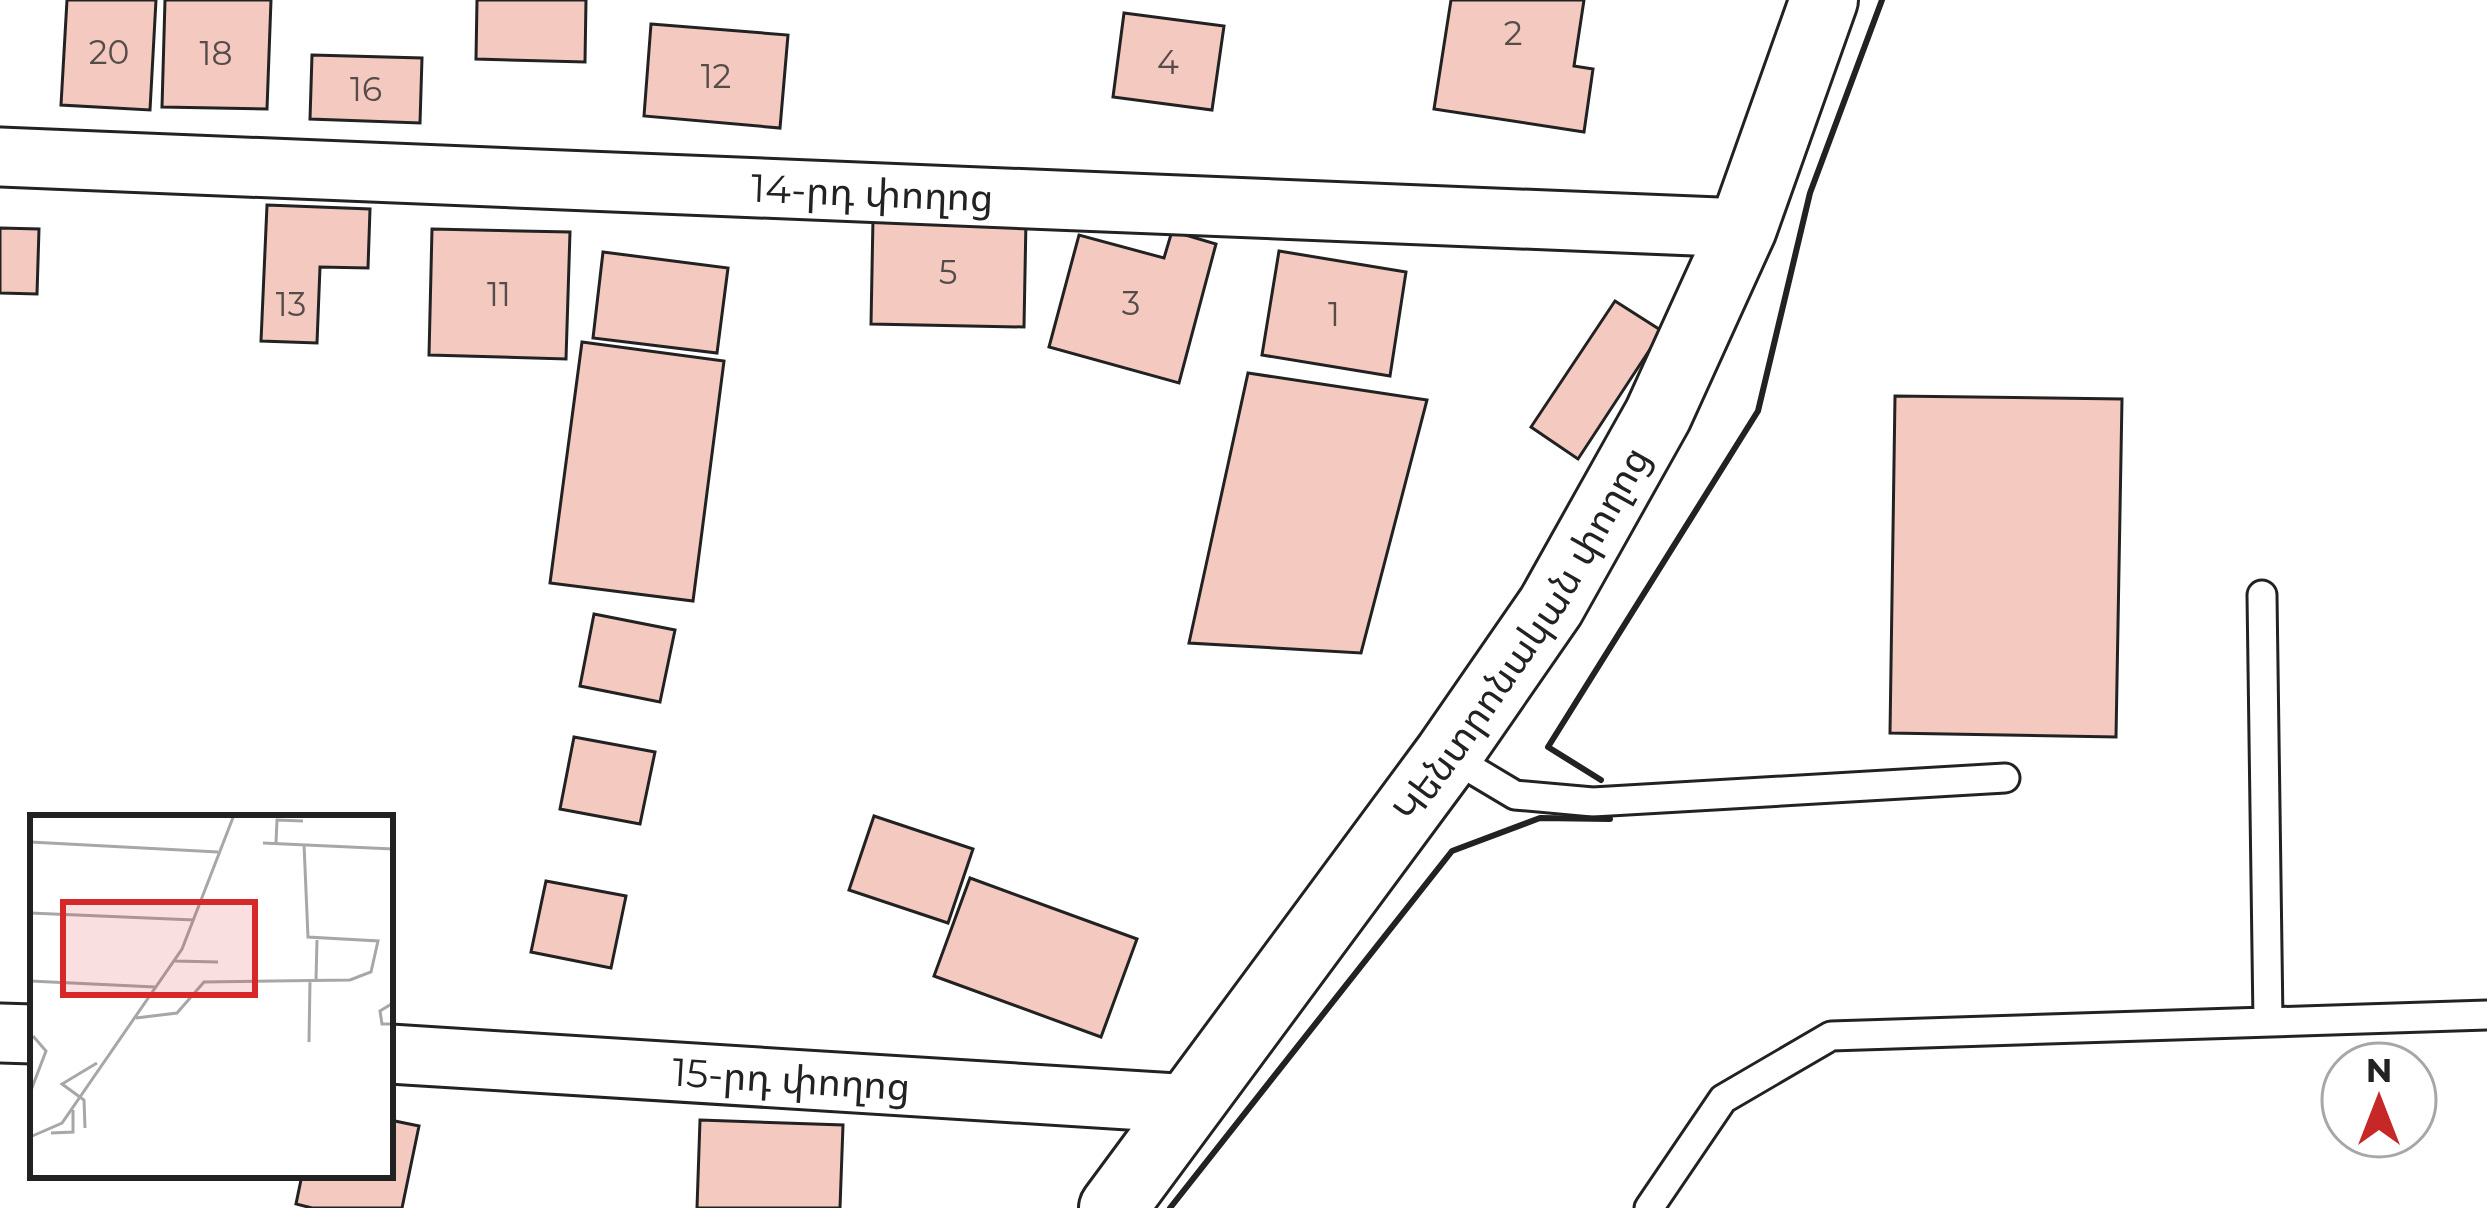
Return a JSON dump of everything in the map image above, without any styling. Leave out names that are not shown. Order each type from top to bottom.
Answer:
[{"type":"main road","name":"Կենտրոնական փողոց","points":[[1113,1208],[1448,755],[1551,606],[1658,415],[1743,228],[1824,0]]},
{"type":"street","name":"14-րդ փողոց","points":[[0,158],[1743,228]]},
{"type":"street","points":[[0,1033],[30,1034]]},
{"type":"street","name":"15-րդ փողոց","points":[[393,1054],[1192,1104]]},
{"type":"lane","points":[[2262,595],[2268,1021]]},
{"type":"lane","points":[[1448,755],[1515,795],[1593,802],[2005,778]]},
{"type":"lane","points":[[1649,1208],[1723,1099],[1831,1036],[2487,1015]]},
{"type":"building","points":[[67,0],[156,0],[150,110],[61,105]]},
{"type":"building","points":[[165,0],[271,0],[267,109],[162,107]]},
{"type":"building","points":[[477,0],[586,0],[585,62],[476,59]]},
{"type":"building","points":[[1451,0],[1584,0],[1574,66],[1593,69],[1584,132],[1434,109]]},
{"type":"building","points":[[1124,13],[1224,26],[1212,110],[1113,97]]},
{"type":"building","points":[[651,24],[788,35],[780,128],[644,116]]},
{"type":"building","points":[[312,55],[422,58],[420,123],[310,119]]},
{"type":"building","points":[[267,205],[370,209],[368,268],[320,267],[317,343],[261,341]]},
{"type":"building","points":[[873,218],[1026,220],[1024,327],[871,324]]},
{"type":"building","points":[[0,228],[39,229],[37,294],[0,293]]},
{"type":"building","points":[[432,229],[570,232],[566,359],[429,355]]},
{"type":"building","points":[[1172,231],[1216,244],[1179,383],[1049,347],[1079,235],[1164,258]]},
{"type":"building","points":[[1279,251],[1406,272],[1390,376],[1262,355]]},
{"type":"building","points":[[603,252],[728,268],[717,353],[593,338]]},
{"type":"building","points":[[1615,301],[1662,331],[1578,459],[1531,427]]},
{"type":"building","points":[[582,342],[724,361],[693,601],[550,583]]},
{"type":"building","points":[[1248,373],[1427,400],[1361,653],[1189,643]]},
{"type":"building","points":[[1895,396],[2122,399],[2116,737],[1890,733]]},
{"type":"building","points":[[594,614],[675,630],[660,702],[580,686]]},
{"type":"building","points":[[574,737],[655,752],[640,824],[560,809]]},
{"type":"building","points":[[874,816],[973,849],[948,923],[849,890]]},
{"type":"building","points":[[970,878],[1137,939],[1101,1037],[934,976]]},
{"type":"building","points":[[546,881],[626,896],[611,968],[531,952]]},
{"type":"building","points":[[700,1120],[843,1125],[840,1208],[697,1208]]},
{"type":"building","points":[[393,1121],[419,1126],[402,1208],[296,1204],[301,1178],[393,1178]]},
{"type":"wall","points":[[1601,780],[1548,747],[1758,411],[1810,193],[1882,0]]},
{"type":"wall","points":[[1170,1208],[1452,851],[1540,818],[1610,819]]}]
